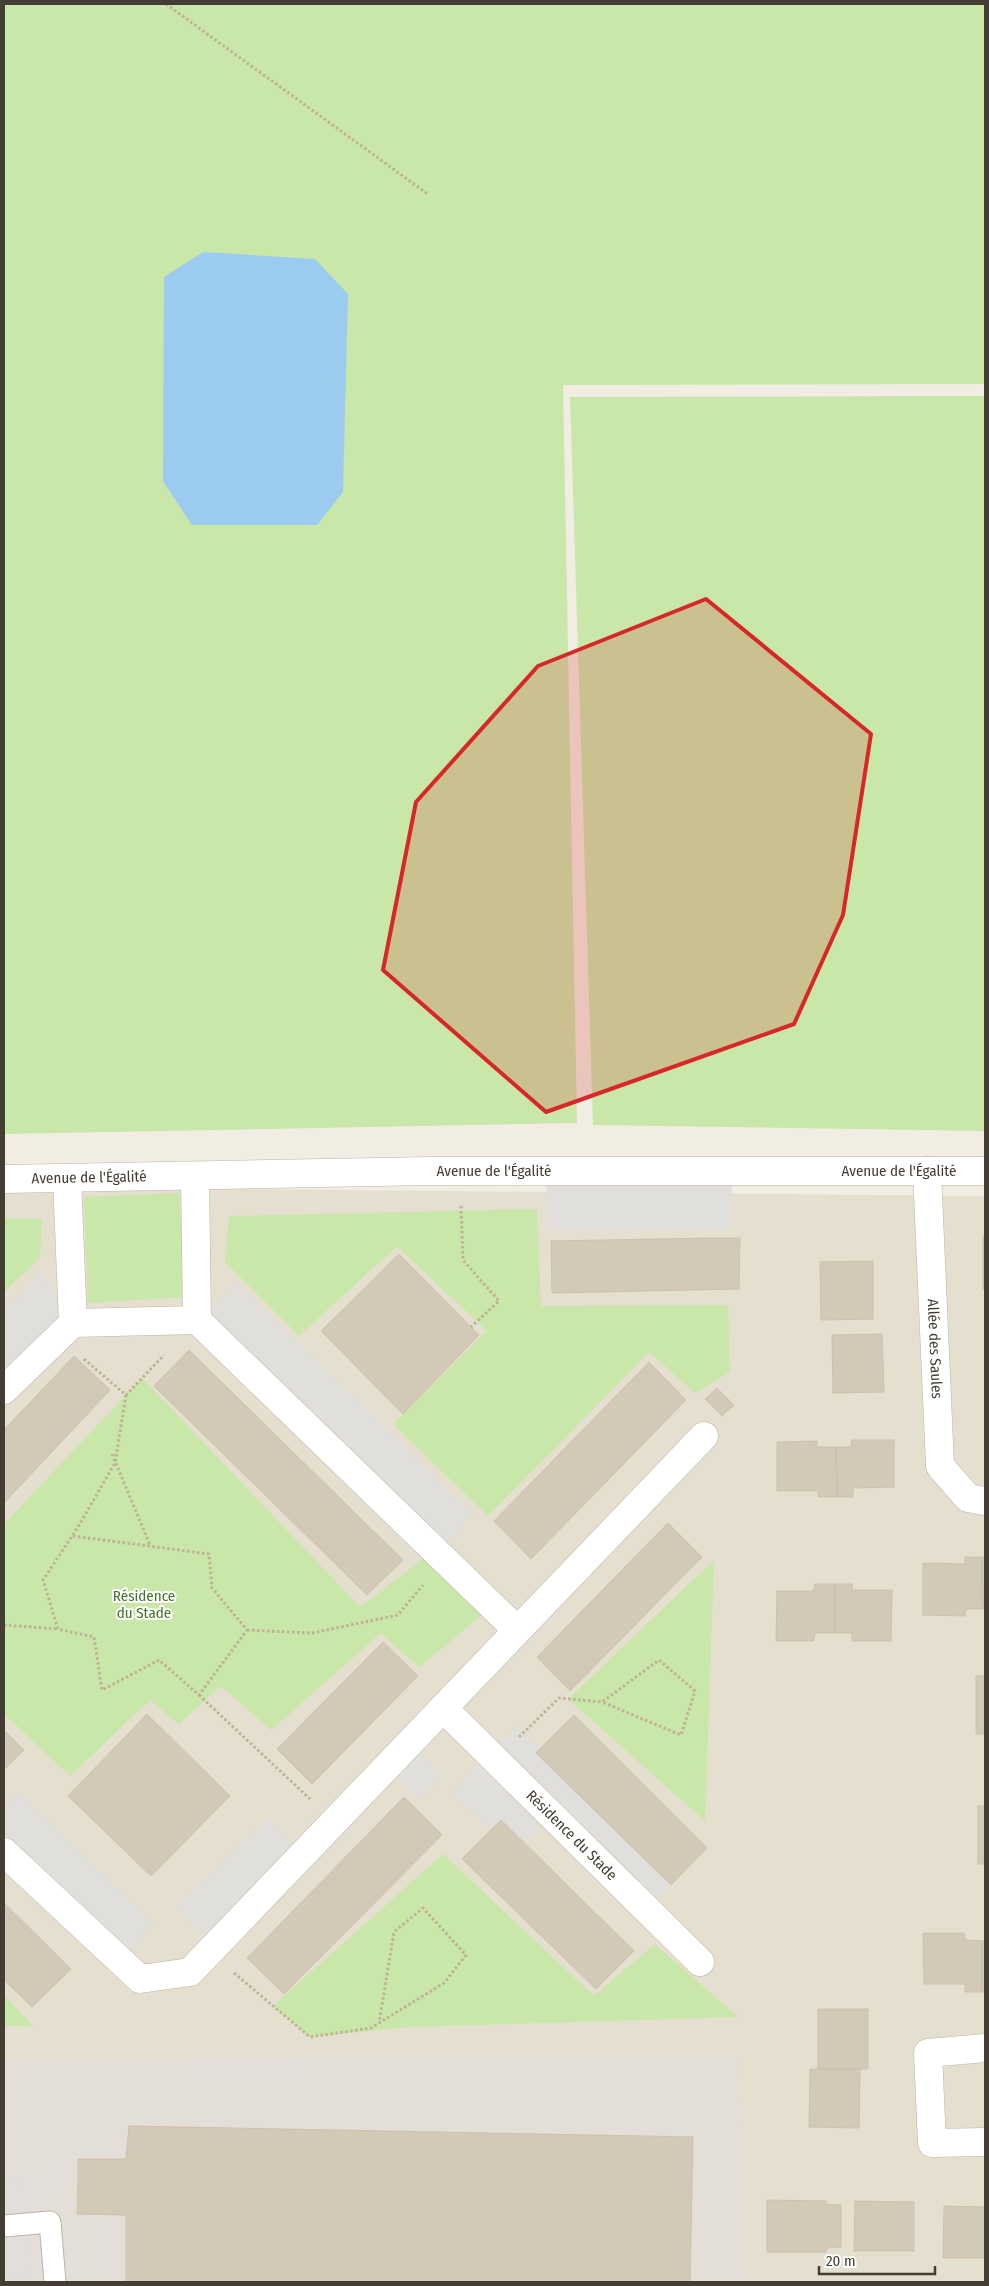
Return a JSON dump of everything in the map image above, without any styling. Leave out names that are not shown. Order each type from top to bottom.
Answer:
[{"type":"street","name":"Avenue de l'Égalité","points":[[4,1179],[459,1171],[985,1171]]},
{"type":"street","name":"Allée des Saules","points":[[927,1171],[940,1466],[968,1498],[985,1501]]},
{"type":"street","points":[[195,1177],[197,1320],[517,1630]]},
{"type":"street","points":[[66,1330],[67,1179]]},
{"type":"street","points":[[4,1390],[66,1330],[197,1320]]},
{"type":"street","points":[[4,1852],[140,1979],[190,1972],[704,1436]]},
{"type":"street","name":"Résidence du Stade","points":[[443,1708],[700,1962]]},
{"type":"street","points":[[985,2048],[928,2053],[932,2143],[985,2142]]},
{"type":"lane","points":[[4,2226],[50,2222],[55,2282]]},
{"type":"path","points":[[166,4],[429,195]]},
{"type":"path","points":[[459,1171],[463,1260],[499,1301],[471,1327]]},
{"type":"path","points":[[58,1629],[44,1580],[73,1536],[115,1462],[126,1395],[197,1320]]},
{"type":"path","points":[[66,1330],[126,1395]]},
{"type":"path","points":[[112,1454],[150,1546]]},
{"type":"path","points":[[73,1536],[209,1554],[212,1588],[247,1630],[312,1634],[398,1615],[444,1559]]},
{"type":"path","points":[[4,1625],[58,1629],[94,1638],[102,1690],[159,1660],[334,1822]]},
{"type":"path","points":[[199,1695],[247,1630]]},
{"type":"path","points":[[495,1760],[559,1698],[602,1702],[681,1735],[695,1691],[659,1660],[602,1702]]},
{"type":"path","points":[[209,1952],[310,2037],[371,2028],[444,1983],[466,1955],[423,1908],[394,1932],[379,2023]]},
{"type":"highlighted area","points":[[706,599],[871,734],[843,915],[794,1024],[546,1112],[383,970],[416,802],[538,666]]},
{"type":"shaded area","points":[[547,1171],[733,1171],[729,1229],[546,1229]]},
{"type":"shaded area","points":[[4,1187],[985,1196],[985,2282],[748,2282],[738,2055],[4,2059]]},
{"type":"shaded area","points":[[41,1272],[73,1323],[4,1390],[4,1311]]},
{"type":"shaded area","points":[[237,1282],[474,1516],[436,1551],[201,1323]]},
{"type":"shaded area","points":[[518,1726],[671,1885],[643,1906],[553,1818],[524,1842],[501,1820],[491,1831],[452,1793],[488,1753]]},
{"type":"shaded area","points":[[412,1741],[441,1776],[418,1798],[387,1767]]},
{"type":"shaded area","points":[[18,1792],[154,1924],[121,1962],[4,1852],[4,1806]]},
{"type":"shaded area","points":[[268,1819],[302,1855],[215,1946],[176,1906]]},
{"type":"shaded area","points":[[739,2055],[748,2282],[4,2282],[4,2059]]},
{"type":"shaded area","points":[[23,2174],[28,2277],[4,2281],[4,2178]]},
{"type":"green space","points":[[4,4],[985,4],[985,384],[563,385],[577,1123],[4,1134]]},
{"type":"green space","points":[[985,396],[985,1131],[593,1125],[570,397]]},
{"type":"green space","points":[[179,1193],[187,1297],[88,1303],[84,1197]]},
{"type":"green space","points":[[537,1209],[541,1306],[728,1305],[730,1372],[695,1393],[649,1352],[488,1516],[393,1424],[487,1331],[397,1246],[299,1336],[225,1262],[229,1216]]},
{"type":"green space","points":[[4,1218],[42,1219],[40,1258],[4,1292]]},
{"type":"green space","points":[[142,1378],[360,1607],[428,1555],[483,1614],[419,1667],[381,1633],[271,1730],[221,1686],[179,1724],[150,1700],[70,1776],[4,1714],[4,1524]]},
{"type":"green space","points":[[714,1560],[705,1821],[568,1699]]},
{"type":"green space","points":[[443,1854],[594,1996],[655,1944],[738,2017],[409,2027],[310,2037],[273,2006]]},
{"type":"green space","points":[[4,1995],[33,2026],[4,2026]]},
{"type":"water","points":[[203,252],[315,259],[348,294],[343,492],[317,525],[192,525],[163,481],[164,277]]},
{"type":"building","points":[[983,1236],[985,1236],[985,1289],[983,1289]]},
{"type":"building","points":[[740,1238],[739,1289],[552,1293],[551,1241]]},
{"type":"building","points":[[399,1254],[479,1335],[403,1414],[321,1331]]},
{"type":"building","points":[[873,1261],[873,1319],[821,1320],[820,1262]]},
{"type":"building","points":[[882,1334],[884,1392],[833,1393],[832,1335]]},
{"type":"building","points":[[189,1350],[403,1560],[367,1595],[154,1386]]},
{"type":"building","points":[[74,1356],[110,1390],[4,1503],[4,1430]]},
{"type":"building","points":[[649,1362],[686,1400],[531,1559],[494,1521]]},
{"type":"building","points":[[717,1388],[734,1405],[722,1416],[705,1399]]},
{"type":"building","points":[[852,1440],[894,1440],[894,1487],[853,1488],[853,1497],[837,1497],[836,1447],[851,1447]]},
{"type":"building","points":[[817,1441],[817,1447],[836,1447],[837,1497],[818,1497],[818,1491],[777,1491],[777,1442]]},
{"type":"building","points":[[668,1523],[702,1557],[570,1691],[537,1657]]},
{"type":"building","points":[[965,1557],[982,1557],[983,1609],[966,1609],[965,1616],[923,1615],[923,1563],[965,1564]]},
{"type":"building","points":[[982,1557],[985,1557],[985,1609],[983,1609],[982,1604]]},
{"type":"building","points":[[815,1584],[835,1584],[835,1633],[815,1633],[814,1641],[776,1641],[777,1591],[813,1591]]},
{"type":"building","points":[[835,1584],[852,1584],[852,1590],[892,1590],[891,1641],[852,1641],[852,1633],[835,1633]]},
{"type":"building","points":[[383,1642],[418,1676],[312,1784],[277,1749]]},
{"type":"building","points":[[976,1676],[985,1676],[985,1734],[976,1734]]},
{"type":"building","points":[[147,1714],[230,1796],[151,1876],[68,1796]]},
{"type":"building","points":[[574,1715],[707,1848],[671,1885],[536,1753]]},
{"type":"building","points":[[4,1730],[24,1750],[4,1770]]},
{"type":"building","points":[[404,1797],[442,1835],[284,1994],[247,1958]]},
{"type":"building","points":[[978,1806],[985,1806],[985,1864],[978,1864]]},
{"type":"building","points":[[501,1820],[634,1951],[596,1989],[462,1859]]},
{"type":"building","points":[[4,1903],[71,1969],[32,2007],[4,1980]]},
{"type":"building","points":[[923,1933],[964,1933],[965,1940],[982,1941],[982,1992],[965,1992],[965,1984],[924,1984]]},
{"type":"building","points":[[982,1941],[985,1941],[985,1992],[982,1992]]},
{"type":"building","points":[[818,2009],[868,2009],[868,2069],[818,2069]]},
{"type":"building","points":[[810,2069],[860,2069],[859,2128],[809,2127]]},
{"type":"building","points":[[129,2126],[693,2137],[690,2282],[126,2282],[126,2215],[77,2214],[78,2159],[126,2159]]},
{"type":"building","points":[[767,2200],[826,2201],[826,2204],[841,2205],[841,2247],[827,2248],[826,2252],[767,2252]]},
{"type":"building","points":[[855,2201],[914,2202],[914,2251],[854,2251]]},
{"type":"building","points":[[944,2206],[985,2207],[985,2258],[943,2258]]}]
